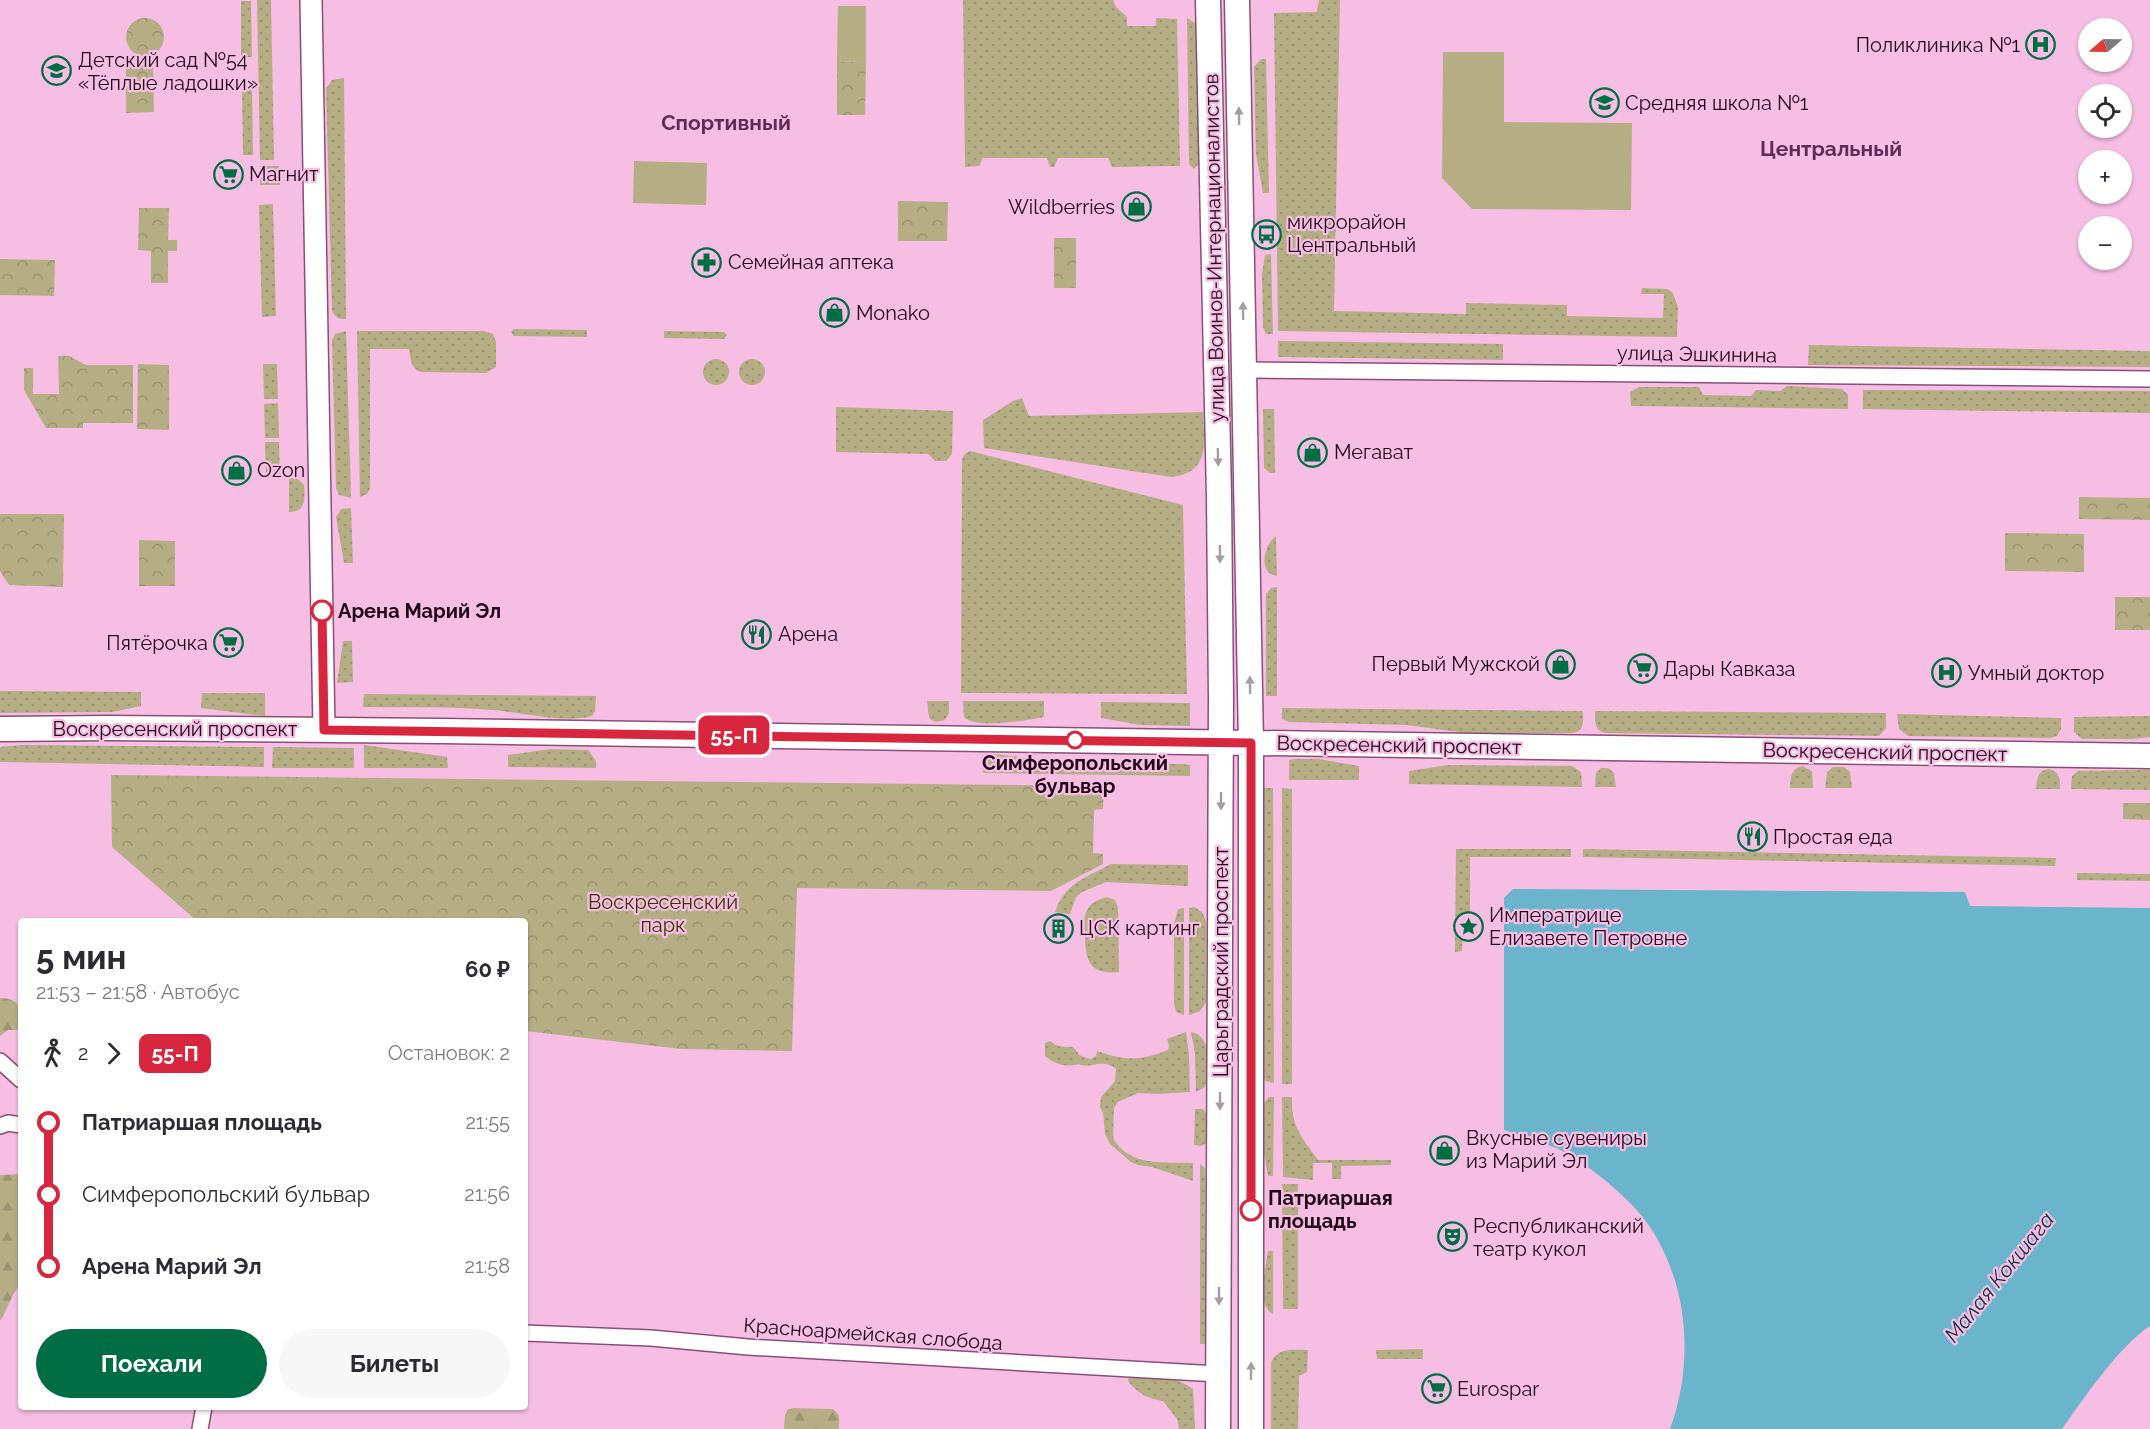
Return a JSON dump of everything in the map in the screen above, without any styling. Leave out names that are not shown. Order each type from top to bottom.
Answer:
[{"type":"main road","points":[[311,0],[324,730]]},
{"type":"main road","name":"улица Воинов-Интернационалистов","points":[[1208,0],[1219,496]]},
{"type":"main road","name":"улица Воинов-Интернационалистов","points":[[1237,0],[1246,495]]},
{"type":"main road","name":"Царьградский проспект","points":[[1246,495],[1251,743],[1251,1429]]},
{"type":"main road","name":"Царьградский проспект","points":[[1218,1429],[1222,742],[1219,496]]},
{"type":"main road","name":"Воскресенский проспект","points":[[0,729],[324,730],[2150,756]]},
{"type":"street","name":"улица Эшкинина","points":[[1244,370],[2150,380]]},
{"type":"street","points":[[0,1061],[18,1077]]},
{"type":"street","points":[[0,1126],[8,1123],[18,1125]]},
{"type":"street","name":"Красноармейская слобода","points":[[528,1333],[651,1338],[747,1347],[1218,1374]]},
{"type":"street","points":[[200,1429],[203,1410]]},
{"type":"green space","points":[[257,0],[271,0],[274,160],[260,160]]},
{"type":"green space","points":[[963,0],[1113,0],[1116,7],[1127,17],[1127,26],[1156,26],[1156,18],[1177,19],[1180,166],[1112,167],[1108,158],[1058,158],[1054,167],[1050,167],[1047,158],[983,158],[979,166],[965,167]]},
{"type":"green space","points":[[1319,0],[1340,0],[1334,311],[1466,314],[1466,303],[1567,305],[1567,316],[1663,318],[1664,294],[1641,294],[1642,288],[1667,289],[1673,293],[1678,307],[1677,337],[1278,331],[1274,13],[1317,12]]},
{"type":"green space","points":[[241,1],[251,1],[252,57],[241,57]]},
{"type":"green space","points":[[838,6],[866,6],[866,62],[837,61]]},
{"type":"green space","points":[[145,18],[159,23],[164,37],[159,51],[145,56],[131,51],[126,37],[131,23]]},
{"type":"green space","points":[[1187,18],[1199,25],[1202,160],[1194,169],[1189,164]]},
{"type":"green space","points":[[1443,52],[1504,52],[1504,122],[1632,123],[1631,210],[1472,209],[1442,178]]},
{"type":"green space","points":[[1261,59],[1266,59],[1269,193],[1263,193],[1256,154],[1254,67]]},
{"type":"green space","points":[[837,61],[866,62],[865,115],[837,115]]},
{"type":"green space","points":[[126,65],[153,65],[154,112],[126,113]]},
{"type":"green space","points":[[344,78],[346,319],[341,319],[334,315],[332,310],[326,89],[332,80]]},
{"type":"green space","points":[[252,87],[253,155],[243,155],[242,88]]},
{"type":"green space","points":[[634,161],[707,163],[706,205],[633,203]]},
{"type":"green space","points":[[260,166],[279,166],[280,185],[260,185]]},
{"type":"green space","points":[[898,201],[948,202],[947,241],[898,241]]},
{"type":"green space","points":[[273,204],[276,316],[262,317],[259,205]]},
{"type":"green space","points":[[139,208],[169,208],[168,240],[177,240],[177,251],[168,251],[168,283],[151,283],[151,251],[138,250]]},
{"type":"green space","points":[[1054,238],[1076,238],[1076,288],[1054,288]]},
{"type":"green space","points":[[1271,254],[1273,334],[1266,334],[1263,327],[1262,274],[1265,255]]},
{"type":"green space","points":[[0,259],[55,260],[54,296],[0,295]]},
{"type":"green space","points":[[514,329],[587,330],[587,337],[514,336],[511,332]]},
{"type":"green space","points":[[346,331],[351,498],[339,495],[336,488],[332,340],[335,334]]},
{"type":"green space","points":[[357,331],[483,331],[493,334],[496,342],[496,367],[486,373],[421,372],[413,366],[409,349],[370,349],[370,489],[367,494],[360,497]]},
{"type":"green space","points":[[664,331],[724,332],[727,335],[724,339],[664,338]]},
{"type":"green space","points":[[1278,341],[1503,344],[1503,360],[1278,357]]},
{"type":"green space","points":[[1809,345],[2150,351],[2150,367],[1808,365]]},
{"type":"green space","points":[[58,356],[69,356],[86,365],[133,365],[133,423],[83,423],[83,428],[46,428],[24,390],[24,368],[33,368],[33,394],[59,394]]},
{"type":"green space","points":[[716,359],[725,363],[729,372],[725,381],[716,385],[707,381],[703,372],[707,363]]},
{"type":"green space","points":[[752,359],[761,363],[765,372],[761,381],[752,385],[743,381],[739,372],[743,363]]},
{"type":"green space","points":[[138,364],[169,365],[169,430],[137,429]]},
{"type":"green space","points":[[263,364],[277,364],[278,399],[264,399]]},
{"type":"green space","points":[[1787,386],[1842,389],[1848,395],[1848,409],[1631,406],[1630,392],[1639,387],[1699,387],[1703,395],[1751,396],[1756,390],[1780,391]]},
{"type":"green space","points":[[1863,390],[2150,391],[2150,413],[1863,409]]},
{"type":"green space","points":[[1022,398],[1029,416],[1203,412],[1204,445],[1199,463],[1184,474],[1171,477],[984,448],[983,420],[1013,401]]},
{"type":"green space","points":[[278,403],[279,438],[265,438],[264,404]]},
{"type":"green space","points":[[836,407],[953,411],[952,454],[946,461],[935,461],[928,454],[836,452]]},
{"type":"green space","points":[[1263,409],[1274,409],[1275,473],[1270,473],[1264,468]]},
{"type":"green space","points":[[265,442],[279,442],[280,478],[266,478]]},
{"type":"green space","points":[[970,451],[1183,505],[1187,694],[961,693],[962,459]]},
{"type":"green space","points":[[289,478],[298,479],[304,485],[304,495],[303,504],[299,510],[289,512]]},
{"type":"green space","points":[[2079,497],[2150,498],[2150,520],[2079,519]]},
{"type":"green space","points":[[351,508],[353,563],[344,563],[336,517],[341,509]]},
{"type":"green space","points":[[0,514],[64,514],[63,587],[9,585],[0,571]]},
{"type":"green space","points":[[2005,533],[2084,534],[2084,572],[2005,571]]},
{"type":"green space","points":[[1276,536],[1277,576],[1271,574],[1265,565],[1268,545]]},
{"type":"green space","points":[[139,540],[175,541],[175,586],[139,586]]},
{"type":"green space","points":[[1277,587],[1277,696],[1266,696],[1266,594],[1271,588]]},
{"type":"green space","points":[[2115,597],[2150,597],[2150,630],[2115,630]]},
{"type":"green space","points":[[343,641],[352,641],[353,682],[337,683]]},
{"type":"green space","points":[[0,691],[141,692],[141,706],[113,712],[0,713]]},
{"type":"green space","points":[[202,693],[265,693],[265,716],[201,708]]},
{"type":"green space","points":[[364,694],[596,696],[595,711],[592,716],[569,719],[476,709],[363,707]]},
{"type":"green space","points":[[927,701],[949,701],[949,713],[945,720],[935,722],[929,718]]},
{"type":"green space","points":[[963,701],[1044,701],[1044,717],[1002,723],[980,723],[964,717]]},
{"type":"green space","points":[[1101,702],[1190,703],[1190,726],[1141,725],[1101,718]]},
{"type":"green space","points":[[1282,708],[1583,711],[1583,719],[1579,731],[1572,733],[1465,733],[1407,725],[1289,722],[1282,719]]},
{"type":"green space","points":[[1595,711],[1886,713],[1886,728],[1879,736],[1606,733],[1597,728]]},
{"type":"green space","points":[[1897,714],[2061,718],[2061,729],[2057,736],[2050,738],[1908,736],[1899,729]]},
{"type":"green space","points":[[2150,716],[2150,737],[2082,739],[2074,732],[2074,717]]},
{"type":"green space","points":[[21,745],[264,747],[264,767],[0,762],[0,747]]},
{"type":"green space","points":[[364,745],[447,757],[448,768],[364,768]]},
{"type":"green space","points":[[273,747],[354,748],[354,768],[272,768]]},
{"type":"green space","points":[[551,749],[588,750],[596,761],[596,768],[508,767],[508,755]]},
{"type":"green space","points":[[994,754],[1062,762],[1183,764],[1190,765],[1190,776],[983,773],[985,759]]},
{"type":"green space","points":[[1319,759],[1359,766],[1359,780],[1289,780],[1289,760]]},
{"type":"green space","points":[[1448,765],[1572,766],[1581,772],[1582,787],[1409,784],[1409,771]]},
{"type":"green space","points":[[1802,766],[1812,771],[1813,788],[1790,788],[1793,772]]},
{"type":"green space","points":[[1833,767],[1844,767],[1850,772],[1852,788],[1825,788],[1827,772]]},
{"type":"green space","points":[[1601,768],[1608,768],[1614,773],[1616,787],[1595,787],[1596,773]]},
{"type":"green space","points":[[2049,769],[2059,776],[2060,789],[2036,789],[2040,773]]},
{"type":"green space","points":[[2150,770],[2150,790],[2071,789],[2072,776],[2078,771]]},
{"type":"green space","name":"Воскресенский парк","points":[[111,775],[1104,786],[1103,809],[1094,810],[1093,853],[1103,854],[1103,864],[1051,891],[797,888],[792,1051],[681,1049],[528,1031],[528,918],[194,918],[112,847]]},
{"type":"green space","points":[[1261,788],[1273,788],[1274,1083],[1266,1081],[1261,1075]]},
{"type":"green space","points":[[1282,788],[1292,789],[1292,1084],[1282,1084]]},
{"type":"green space","points":[[2123,803],[2150,803],[2150,820],[2123,819]]},
{"type":"green space","points":[[1456,849],[1571,849],[1571,857],[1470,857],[1470,917],[1463,917],[1462,951],[1455,952]]},
{"type":"green space","points":[[1583,849],[2056,858],[2055,866],[1583,857]]},
{"type":"green space","points":[[1111,864],[1188,865],[1188,886],[1106,882],[1076,897],[1070,914],[1055,912],[1064,894],[1077,882]]},
{"type":"green space","points":[[2077,873],[2150,874],[2150,881],[2077,880]]},
{"type":"green space","points":[[1107,897],[1115,900],[1118,908],[1119,972],[1101,971],[1095,968],[1086,951],[1084,923],[1086,912],[1098,900]]},
{"type":"green space","points":[[1194,907],[1202,912],[1206,921],[1206,1003],[1200,1011],[1189,1015],[1189,908]]},
{"type":"green space","points":[[1184,908],[1184,1015],[1176,1012],[1174,1003],[1174,924],[1178,909]]},
{"type":"green space","points":[[0,998],[13,1001],[18,1006],[18,1030],[8,1030],[0,1036]]},
{"type":"green space","points":[[1186,1032],[1190,1092],[1138,1093],[1118,1102],[1114,1108],[1113,1138],[1128,1154],[1138,1158],[1148,1161],[1193,1163],[1193,1181],[1131,1162],[1110,1144],[1105,1134],[1103,1113],[1100,1107],[1101,1097],[1115,1081],[1116,1069],[1106,1064],[1065,1065],[1056,1063],[1045,1056],[1045,1043],[1050,1041],[1055,1045],[1072,1047],[1079,1055],[1090,1059],[1096,1056],[1097,1051],[1116,1057],[1141,1058],[1168,1050],[1167,1039]]},
{"type":"green space","points":[[1191,1032],[1203,1039],[1208,1060],[1207,1082],[1205,1087],[1196,1092],[1195,1054]]},
{"type":"green space","points":[[1269,1097],[1274,1097],[1273,1176],[1268,1176],[1261,1135],[1261,1107]]},
{"type":"green space","points":[[1282,1097],[1292,1097],[1295,1124],[1318,1160],[1391,1160],[1391,1165],[1341,1166],[1341,1179],[1332,1179],[1332,1163],[1313,1163],[1313,1180],[1283,1177]]},
{"type":"green space","points":[[1195,1109],[1203,1109],[1207,1115],[1207,1143],[1201,1146],[1194,1145]]},
{"type":"green space","points":[[1200,1164],[1205,1169],[1205,1344],[1200,1344]]},
{"type":"green space","points":[[18,1174],[18,1288],[0,1321],[0,1175]]},
{"type":"green space","points":[[1282,1184],[1298,1184],[1298,1309],[1283,1309]]},
{"type":"green space","points":[[1268,1251],[1273,1251],[1273,1314],[1268,1310],[1263,1295]]},
{"type":"green space","points":[[1423,1349],[1423,1359],[1377,1359],[1376,1350]]},
{"type":"green space","points":[[1308,1350],[1307,1372],[1299,1376],[1298,1429],[1271,1429],[1271,1363],[1281,1352]]},
{"type":"green space","points":[[1129,1376],[1171,1379],[1193,1389],[1195,1429],[1179,1429],[1177,1419],[1163,1401],[1152,1399],[1139,1392],[1128,1381]]},
{"type":"green space","points":[[788,1409],[832,1409],[838,1415],[839,1429],[784,1429],[785,1415]]},
{"type":"water","name":"Малая Кокшага","points":[[1513,889],[1965,892],[1970,906],[2150,908],[2150,1326],[2114,1359],[2062,1429],[1670,1429],[1678,1404],[1682,1378],[1685,1352],[1684,1325],[1673,1274],[1663,1250],[1640,1214],[1606,1181],[1576,1159],[1556,1148],[1504,1130],[1504,898]]},
{"type":"bus line","name":"55-П","points":[[322,611],[324,730],[1251,743],[1251,1210]]},
{"type":"place","name":"Поликлиника №1","points":[[2041,45]]},
{"type":"place","name":"Детский сад №54 «Тёплые ладошки»","points":[[57,71]]},
{"type":"place","name":"Средняя школа №1","points":[[1604,103]]},
{"type":"place","name":"Магнит","points":[[228,174]]},
{"type":"place","name":"Wildberries","points":[[1136,207]]},
{"type":"place","name":"микрорайон Центральный","points":[[1266,234]]},
{"type":"place","name":"Семейная аптека","points":[[707,262]]},
{"type":"place","name":"Monako","points":[[835,313]]},
{"type":"place","name":"Мегават","points":[[1313,452]]},
{"type":"place","name":"Ozon","points":[[236,470]]},
{"type":"place","name":"Арена Марий Эл","points":[[322,611]]},
{"type":"place","name":"Арена","points":[[757,634]]},
{"type":"place","name":"Пятёрочка","points":[[229,643]]},
{"type":"place","name":"Первый Мужской","points":[[1561,664]]},
{"type":"place","name":"Дары Кавказа","points":[[1642,669]]},
{"type":"place","name":"Умный доктор","points":[[1947,673]]},
{"type":"place","name":"Симферопольский бульвар","points":[[1075,740]]},
{"type":"place","name":"Простая еда","points":[[1752,837]]},
{"type":"place","name":"Императрице Елизавете Петровне","points":[[1468,926]]},
{"type":"place","name":"ЦСК картинг","points":[[1058,928]]},
{"type":"place","name":"Вкусные сувениры из Марий Эл","points":[[1445,1150]]},
{"type":"place","name":"Патриаршая площадь","points":[[1251,1210]]},
{"type":"place","name":"Республиканский театр кукол","points":[[1452,1237]]},
{"type":"place","name":"Eurospar","points":[[1436,1389]]},
{"type":"district","name":"Спортивный","points":[[726,122]]},
{"type":"district","name":"Центральный","points":[[1831,148]]}]
